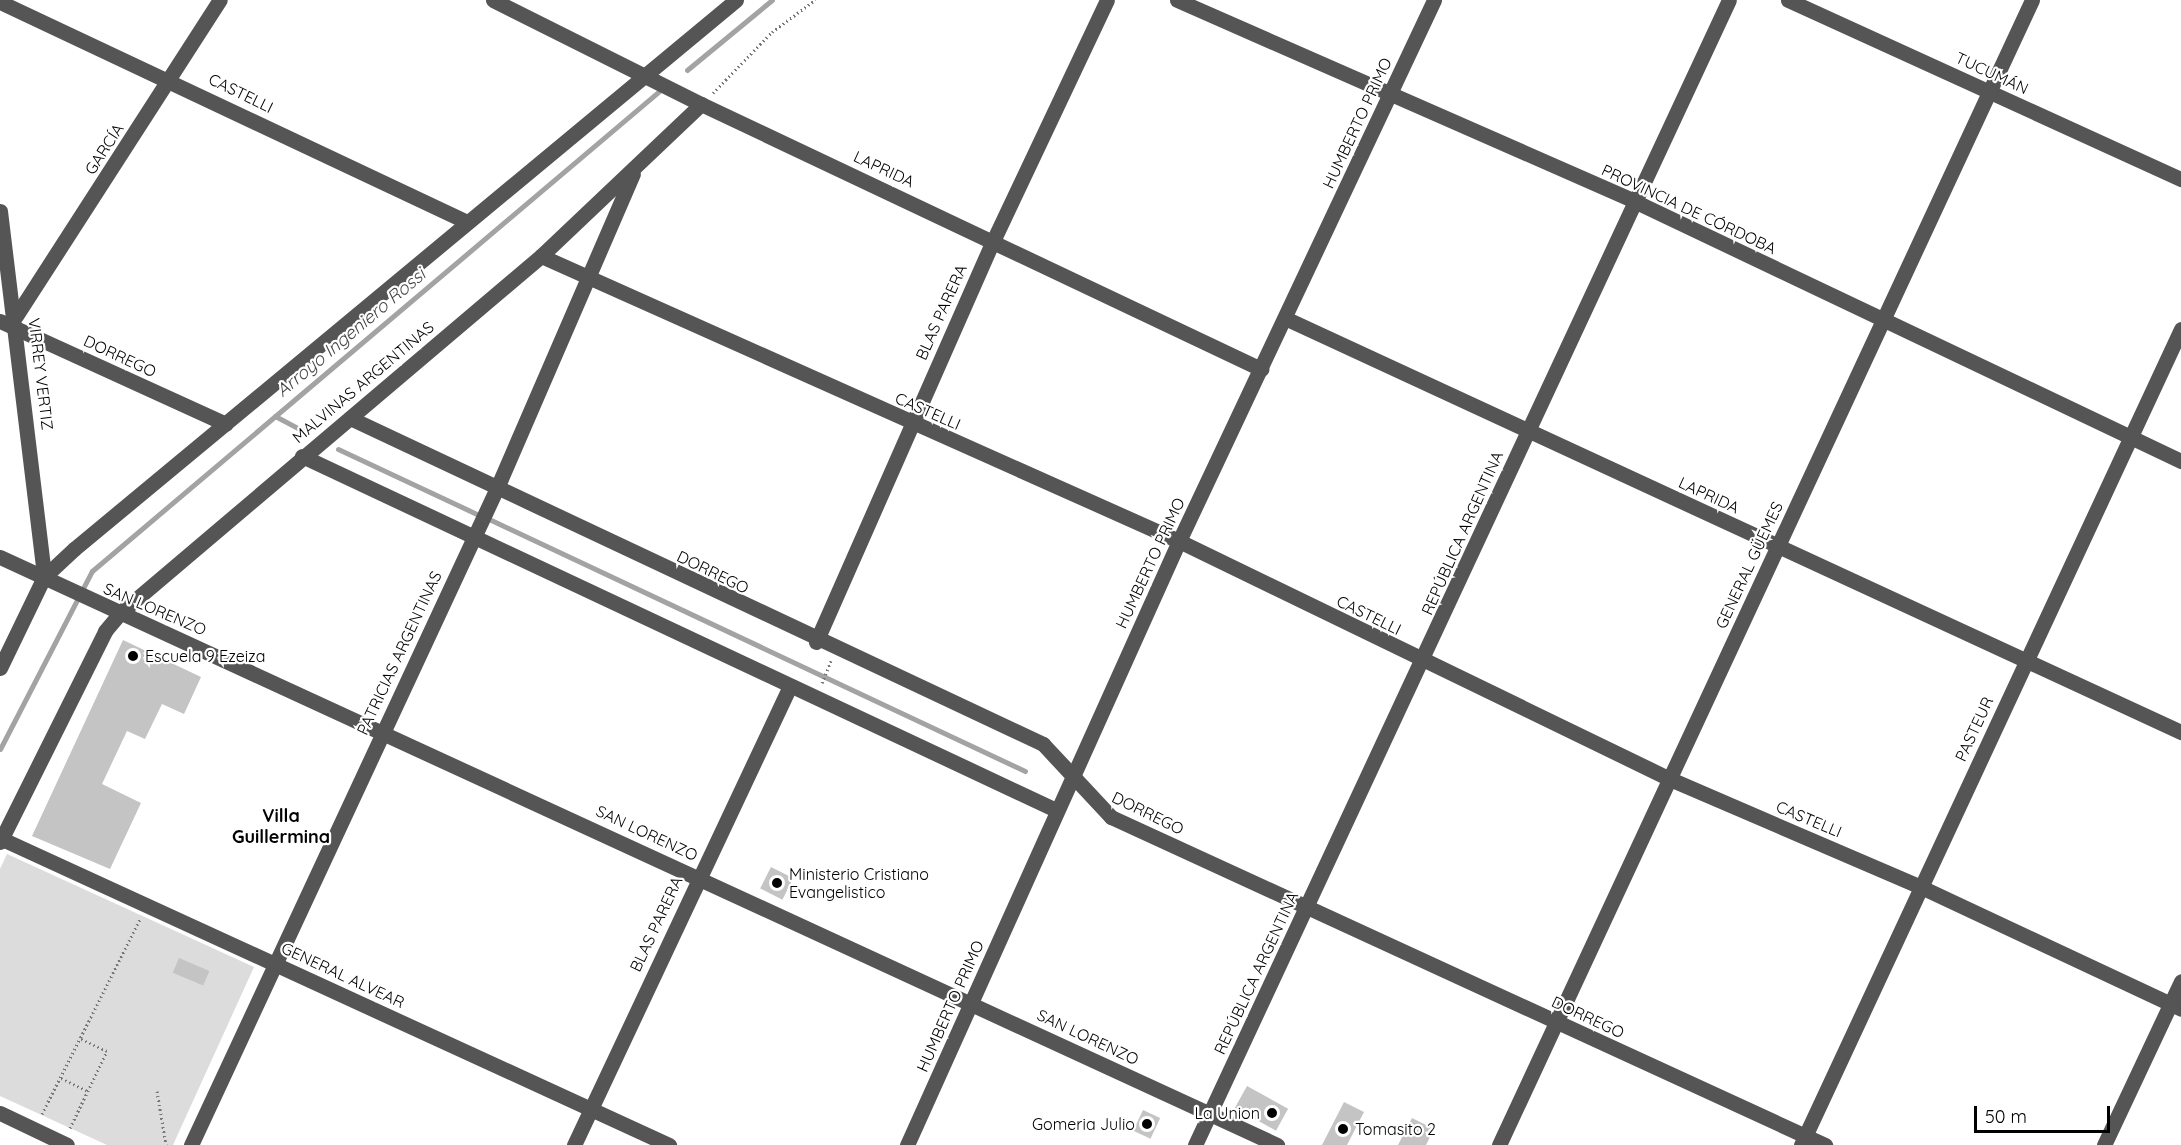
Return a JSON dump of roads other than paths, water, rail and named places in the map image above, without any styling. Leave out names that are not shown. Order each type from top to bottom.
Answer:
[{"type":"street","name":"GARCÍA","points":[[17,323],[220,0]]},
{"type":"street","name":"LAPRIDA","points":[[493,0],[695,101],[994,239],[1262,369]]},
{"type":"street","points":[[0,668],[44,577],[465,221],[736,0]]},
{"type":"street","name":"BLAS PARERA","points":[[816,642],[994,239],[1107,0]]},
{"type":"street","name":"PROVINCIA DE CÓRDOBA","points":[[1177,0],[1634,201],[1881,321],[2181,461]]},
{"type":"street","name":"HUMBERTO PRIMO","points":[[907,1145],[1179,541],[1287,319],[1434,0]]},
{"type":"street","name":"REPÚBLICA ARGENTINA","points":[[1196,1145],[1423,662],[1634,201],[1729,0]]},
{"type":"street","name":"TUCUMÁN","points":[[1788,0],[2181,179]]},
{"type":"street","name":"GENERAL GÜEMES","points":[[1499,1145],[1554,1022],[2032,0]]},
{"type":"street","name":"CASTELLI","points":[[0,2],[170,79],[465,221]]},
{"type":"street","name":"MALVINAS ARGENTINAS","points":[[1,840],[105,631],[121,612],[302,456],[541,256],[633,174],[695,101]]},
{"type":"street","name":"PATRICIAS ARGENTINAS","points":[[191,1145],[497,488],[590,278],[633,174]]},
{"type":"street","name":"VIRREY VERTIZ","points":[[0,211],[17,323],[44,577]]},
{"type":"street","name":"CASTELLI","points":[[541,256],[1179,541],[1423,662],[1670,778],[1921,887],[2176,1007]]},
{"type":"street","name":"LAPRIDA","points":[[1287,319],[2181,732]]},
{"type":"street","name":"DORREGO","points":[[0,321],[17,323],[226,424]]},
{"type":"street","name":"PASTEUR","points":[[1803,1141],[2181,329]]},
{"type":"street","name":"DORREGO","points":[[350,418],[816,642],[1043,744],[1073,772],[1101,812],[1307,906],[1803,1141],[1825,1145]]},
{"type":"street","points":[[302,456],[1056,810]]},
{"type":"street","name":"SAN LORENZO","points":[[0,557],[102,607],[121,612],[383,729],[1277,1145]]},
{"type":"street","name":"BLAS PARERA","points":[[574,1145],[698,877],[790,686]]},
{"type":"street","name":"GENERAL ALVEAR","points":[[1,840],[669,1145]]},
{"type":"street","points":[[2104,1145],[2176,1007],[2181,981]]},
{"type":"street","points":[[0,1113],[65,1144]]},
{"type":"waterway","points":[[687,70],[772,0]]},
{"type":"waterway","name":"Arroyo Ingeniero Rossi","points":[[0,749],[92,571],[663,88]]},
{"type":"waterway","points":[[275,416],[307,433]]},
{"type":"waterway","points":[[338,449],[477,514]]},
{"type":"waterway","points":[[491,520],[1025,771]]},
{"type":"place","name":"Escuela 9 Ezeiza","points":[[133,656]]},
{"type":"place","name":"Ministerio Cristiano Evangelistico","points":[[777,883]]},
{"type":"place","name":"La Union","points":[[1272,1113]]},
{"type":"place","name":"Gomeria Julio","points":[[1147,1124]]},
{"type":"place","name":"Tomasito 2","points":[[1343,1129]]},
{"type":"district","name":"Villa Guillermina","points":[[281,827]]}]
